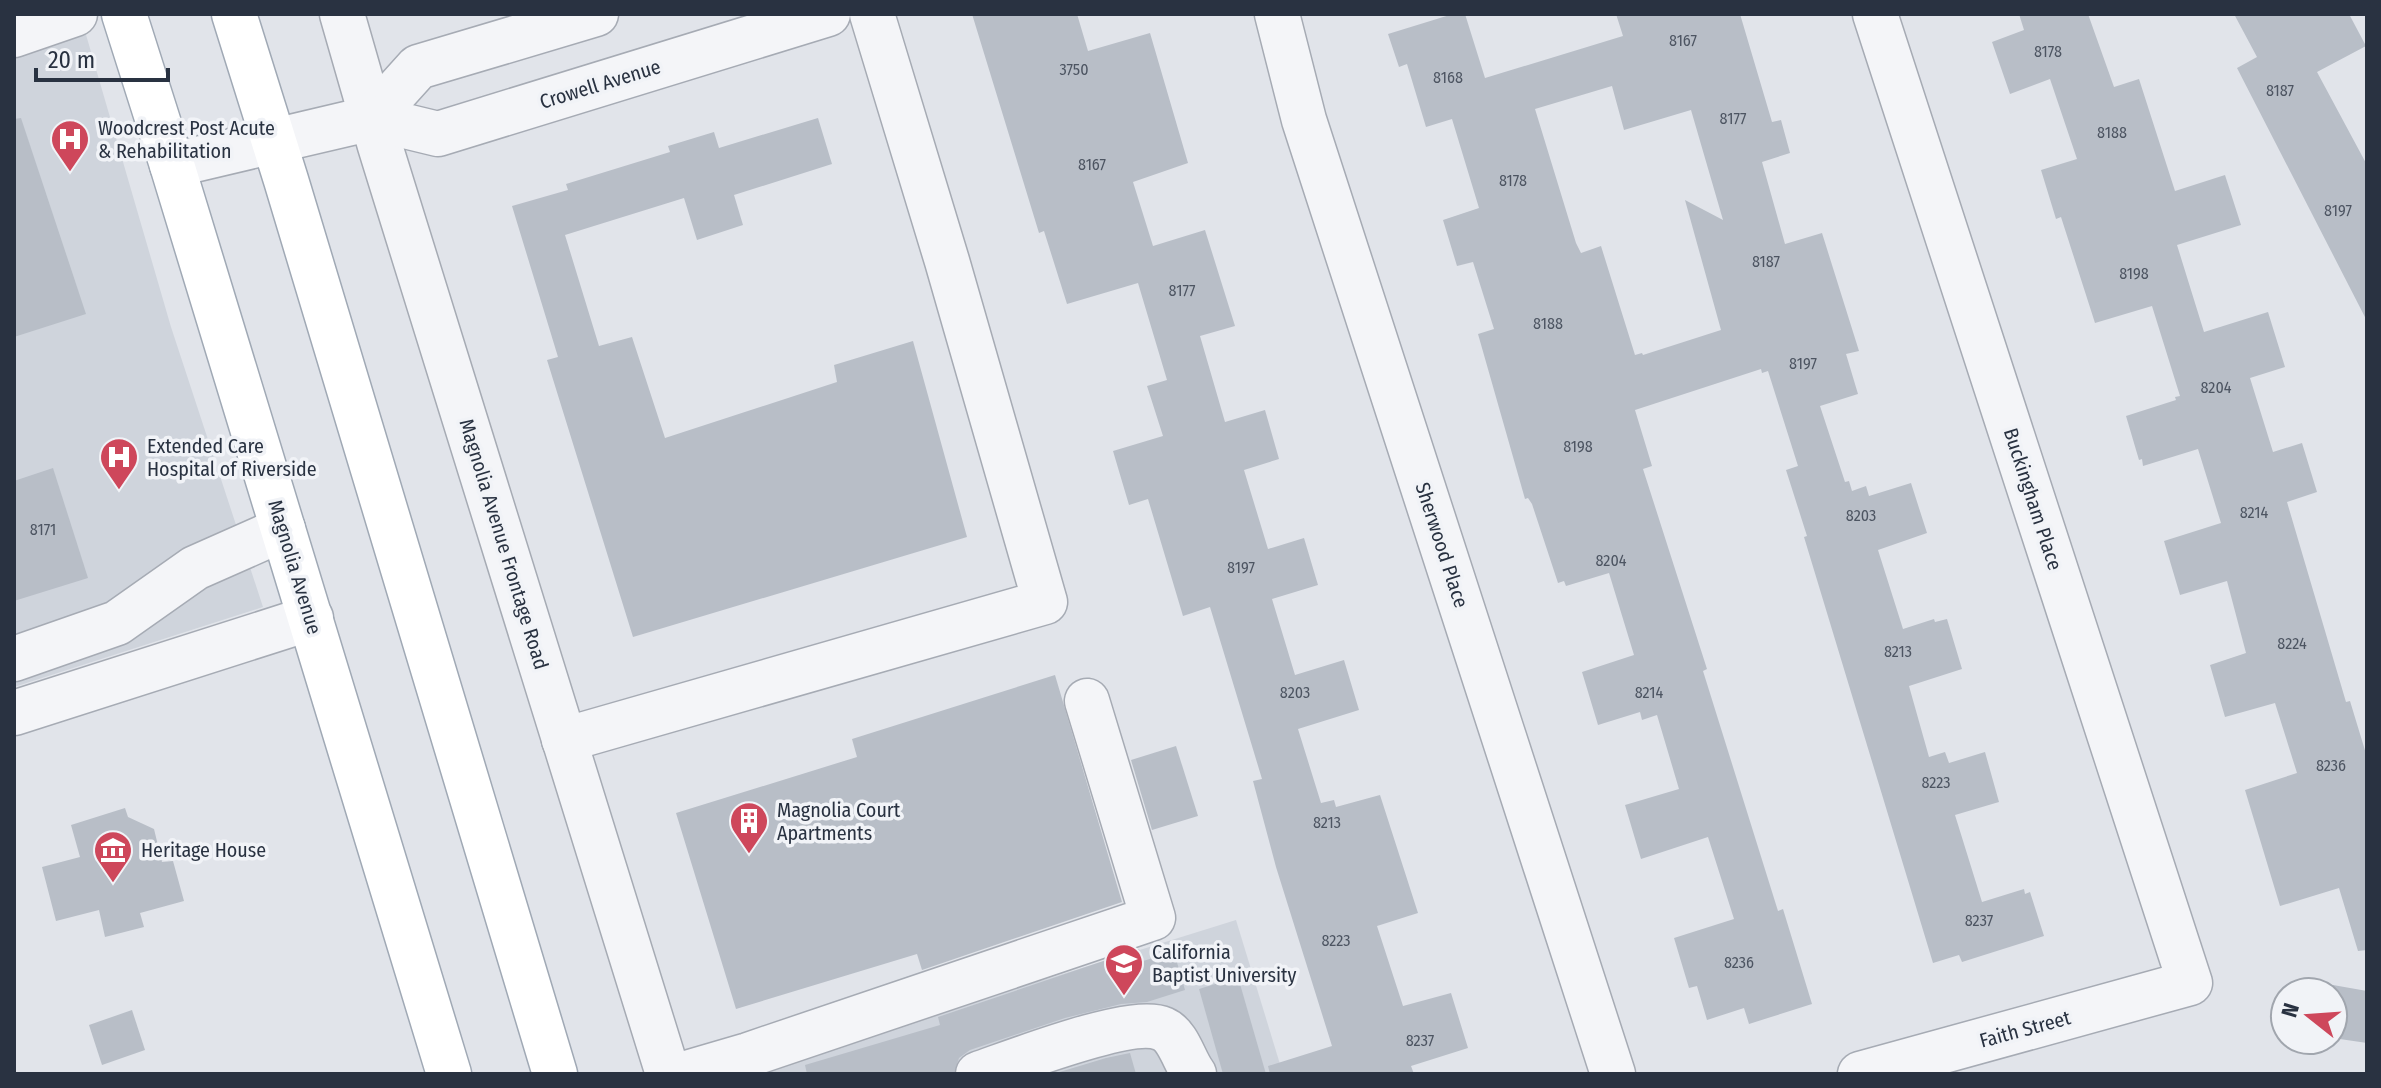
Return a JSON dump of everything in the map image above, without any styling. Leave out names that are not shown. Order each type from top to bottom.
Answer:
[{"type":"main road","name":"Magnolia Avenue","points":[[124,14],[449,1074]]},
{"type":"main road","points":[[234,14],[555,1074]]},
{"type":"street","points":[[14,35],[75,14]]},
{"type":"street","name":"Magnolia Avenue Frontage Road","points":[[342,14],[668,1074]]},
{"type":"street","points":[[372,118],[418,67],[596,14]]},
{"type":"street","name":"Crowell Avenue","points":[[172,165],[372,118],[438,134],[828,14]]},
{"type":"street","points":[[564,740],[1045,602],[872,14]]},
{"type":"street","name":"Sherwood Place","points":[[1277,14],[1304,120],[1613,1074]]},
{"type":"street","name":"Buckingham Place","points":[[1875,14],[2190,983]]},
{"type":"street","points":[[14,659],[117,623],[195,568],[283,529]]},
{"type":"street","points":[[14,713],[311,618]]},
{"type":"street","points":[[683,1074],[748,1055],[1153,918],[1087,701]]},
{"type":"street","name":"Faith Street","points":[[1860,1074],[2190,983]]},
{"type":"street","points":[[978,1074],[1078,1040],[1152,1026],[1165,1030],[1173,1037],[1194,1074]]},
{"type":"shaded area","name":"Extended Care Hospital of Riverside","points":[[80,14],[171,327],[263,607],[14,687],[14,19]]},
{"type":"shaded area","name":"California Baptist University","points":[[1236,920],[1283,1074],[742,1074]]},
{"type":"building","points":[[972,14],[1077,14],[1088,51],[1150,33],[1188,163],[1133,182],[1153,246],[1205,230],[1235,326],[1200,336],[1225,422],[1265,410],[1279,459],[1244,470],[1268,549],[1304,538],[1318,585],[1272,599],[1295,675],[1344,660],[1359,710],[1298,729],[1321,803],[1334,800],[1336,807],[1380,795],[1418,913],[1377,926],[1403,1006],[1451,993],[1468,1048],[1411,1066],[1414,1074],[1270,1074],[1268,1066],[1332,1046],[1276,867],[1253,781],[1262,779],[1210,607],[1183,616],[1148,499],[1129,505],[1113,451],[1163,436],[1147,386],[1167,380],[1138,283],[1067,304],[1044,231],[1039,233]]},
{"type":"building","points":[[1453,14],[1465,14],[1485,78],[1623,36],[1616,14],[1740,14],[1772,122],[1781,120],[1790,153],[1762,162],[1785,244],[1822,233],[1859,351],[1846,354],[1858,394],[1820,406],[1845,482],[1849,481],[1852,491],[1866,486],[1869,496],[1911,483],[1927,533],[1878,550],[1903,629],[1934,619],[1935,622],[1947,619],[1962,669],[1909,686],[1929,757],[1945,752],[1949,763],[1985,752],[1999,802],[1955,815],[1982,902],[2024,889],[2025,894],[2030,892],[2044,936],[1962,962],[1959,955],[1933,963],[1804,537],[1807,536],[1786,470],[1798,466],[1768,371],[1762,373],[1761,369],[1635,410],[1652,466],[1643,469],[1707,669],[1703,671],[1778,911],[1783,909],[1812,1004],[1749,1024],[1744,1008],[1707,1020],[1697,986],[1689,988],[1674,938],[1734,919],[1708,837],[1641,859],[1625,805],[1679,789],[1657,715],[1642,720],[1640,712],[1598,725],[1582,672],[1634,655],[1609,573],[1566,586],[1564,581],[1558,583],[1532,504],[1528,498],[1525,499],[1478,334],[1494,329],[1473,262],[1457,266],[1443,220],[1479,208],[1452,119],[1426,127],[1407,64],[1399,67],[1388,34]],"holes":[[[1612,86],[1624,130],[1691,110],[1723,220],[1685,200],[1721,330],[1643,355],[1635,355],[1601,246],[1581,253],[1576,243],[1535,109]]]},
{"type":"building","points":[[2019,14],[2088,14],[2114,87],[2139,79],[2175,191],[2225,175],[2241,225],[2177,245],[2204,332],[2268,312],[2285,367],[2250,378],[2273,452],[2302,443],[2317,492],[2287,502],[2346,702],[2350,701],[2367,757],[2367,950],[2358,951],[2339,888],[2280,906],[2245,790],[2297,773],[2275,703],[2225,717],[2210,665],[2246,653],[2227,581],[2180,595],[2164,541],[2221,523],[2198,449],[2143,466],[2142,459],[2139,460],[2126,416],[2180,396],[2152,306],[2095,323],[2061,217],[2056,219],[2041,170],[2077,159],[2050,79],[2010,94],[1992,42],[2024,30]]},
{"type":"building","points":[[2234,14],[2349,14],[2366,46],[2317,72],[2367,165],[2367,321],[2237,68],[2257,57]]},
{"type":"building","points":[[21,118],[86,314],[14,337],[14,119]]},
{"type":"building","points":[[818,118],[832,164],[734,195],[743,225],[697,240],[684,198],[565,235],[599,346],[632,337],[665,438],[837,382],[834,365],[913,341],[967,537],[633,637],[547,360],[558,357],[512,206],[568,190],[566,184],[670,152],[668,146],[714,132],[719,148]]},
{"type":"building","points":[[53,468],[88,578],[14,601],[14,481]]},
{"type":"building","name":"Magnolia Court Apartments","points":[[1055,675],[1122,902],[922,970],[917,954],[736,1009],[676,813],[857,757],[852,739]]},
{"type":"building","points":[[1176,746],[1198,816],[1152,830],[1131,760]]},
{"type":"building","name":"Heritage House","points":[[125,808],[128,817],[154,829],[162,862],[173,861],[184,901],[140,913],[144,927],[105,937],[99,910],[56,921],[42,867],[80,857],[71,825]]},
{"type":"building","points":[[1139,949],[1143,961],[1174,952],[1185,990],[1147,1002],[1121,1004],[1065,1018],[970,1050],[959,1058],[954,1074],[807,1074],[805,1065],[940,1025],[938,1017]]},
{"type":"building","points":[[1238,977],[1266,1074],[1223,1074],[1199,989]]},
{"type":"building","points":[[2349,988],[2367,991],[2367,1043],[2349,1040]]},
{"type":"building","points":[[132,1010],[145,1050],[102,1065],[89,1025]]},
{"type":"building","points":[[1130,1053],[1136,1074],[1053,1074],[1106,1058]]},
{"type":"place","name":"Woodcrest Post Acute & Rehabilitation","points":[[70,173]]},
{"type":"place","name":"Extended Care Hospital of Riverside","points":[[119,491]]},
{"type":"place","name":"Magnolia Court Apartments","points":[[749,855]]},
{"type":"place","name":"Heritage House","points":[[113,884]]},
{"type":"place","name":"California Baptist University","points":[[1124,997]]}]
